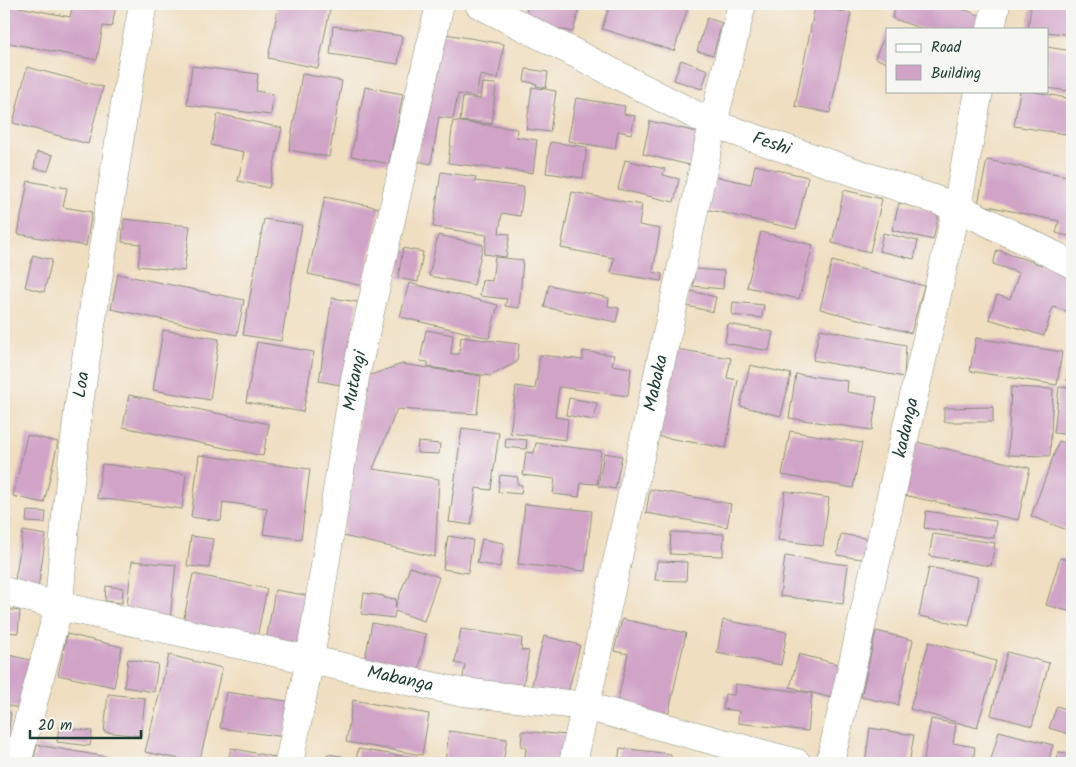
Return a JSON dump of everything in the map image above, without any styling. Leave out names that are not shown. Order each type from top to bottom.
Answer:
[{"type":"street","name":"Loa","points":[[17,763],[59,606],[65,525],[80,404],[126,97],[143,4]]},
{"type":"street","name":"Mutangi","points":[[289,763],[310,659],[355,378],[440,4]]},
{"type":"street","name":"Feshi","points":[[479,4],[713,124],[957,207],[1072,264]]},
{"type":"street","name":"Mabaka","points":[[573,763],[713,124],[742,4]]},
{"type":"street","points":[[991,28],[996,4]]},
{"type":"street","name":"kadanga","points":[[830,763],[957,207],[979,92]]},
{"type":"street","name":"Mabanga","points":[[4,591],[59,606],[456,691],[585,706],[797,763]]},
{"type":"building","points":[[4,4],[70,17],[73,4],[116,4],[112,27],[103,26],[97,60],[4,42]]},
{"type":"building","points":[[279,4],[331,4],[318,68],[268,58]]},
{"type":"building","points":[[528,4],[580,4],[573,32],[524,21]]},
{"type":"building","points":[[610,4],[689,4],[674,51],[602,29]]},
{"type":"building","points":[[897,4],[948,4],[982,16],[978,28],[919,28],[892,18]]},
{"type":"building","points":[[1031,4],[1072,4],[1072,35],[1048,32],[1048,28],[1028,28]]},
{"type":"building","points":[[815,7],[851,13],[830,113],[795,106]]},
{"type":"building","points":[[707,18],[722,23],[713,55],[697,51]]},
{"type":"building","points":[[333,26],[402,36],[398,64],[330,54]]},
{"type":"building","points":[[886,32],[886,63],[875,58]]},
{"type":"building","points":[[440,33],[504,44],[498,79],[480,75],[476,97],[458,94],[453,119],[439,117],[431,164],[417,161]]},
{"type":"building","points":[[1048,47],[1072,51],[1072,68],[1068,91],[1048,88]]},
{"type":"building","points":[[681,60],[708,70],[702,89],[674,80]]},
{"type":"building","points":[[192,66],[258,74],[256,91],[273,94],[271,115],[187,105]]},
{"type":"building","points":[[27,67],[103,87],[88,144],[13,123]]},
{"type":"building","points":[[526,69],[548,72],[546,88],[524,81]]},
{"type":"building","points":[[302,74],[342,81],[329,157],[289,150]]},
{"type":"building","points":[[482,83],[496,84],[492,124],[460,121],[463,97],[480,99]]},
{"type":"building","points":[[365,87],[403,94],[389,164],[351,156]]},
{"type":"building","points":[[532,87],[556,91],[550,132],[526,129]]},
{"type":"building","points":[[1020,92],[1035,92],[1072,99],[1072,135],[1014,126]]},
{"type":"building","points":[[576,98],[625,106],[624,114],[635,116],[631,134],[618,131],[615,149],[568,141]]},
{"type":"building","points":[[218,114],[282,128],[269,188],[238,181],[244,152],[211,145]]},
{"type":"building","points":[[453,121],[517,129],[516,137],[537,140],[533,173],[448,163]]},
{"type":"building","points":[[650,121],[701,133],[694,166],[643,154]]},
{"type":"building","points":[[550,142],[587,147],[583,178],[546,173]]},
{"type":"building","points":[[37,152],[53,155],[48,171],[34,168]]},
{"type":"building","points":[[625,160],[665,169],[663,175],[679,179],[674,202],[618,189]]},
{"type":"building","points":[[987,160],[1072,177],[1072,237],[1056,233],[1059,221],[978,204]]},
{"type":"building","points":[[755,165],[808,177],[796,229],[705,209],[713,176],[751,184]]},
{"type":"building","points":[[441,172],[476,177],[475,181],[524,187],[520,216],[502,213],[499,233],[510,234],[506,257],[484,254],[487,235],[433,227]]},
{"type":"building","points":[[28,181],[67,188],[63,207],[92,212],[86,246],[18,234]]},
{"type":"building","points":[[844,190],[882,199],[870,252],[832,243]]},
{"type":"building","points":[[572,192],[642,205],[639,225],[660,229],[653,272],[662,274],[661,281],[611,273],[614,258],[561,248]]},
{"type":"building","points":[[325,197],[380,208],[363,286],[308,274]]},
{"type":"building","points":[[899,203],[939,213],[933,240],[892,230]]},
{"type":"building","points":[[124,219],[190,226],[184,271],[138,266],[141,244],[122,242]]},
{"type":"building","points":[[264,219],[302,225],[281,341],[243,335]]},
{"type":"building","points":[[761,232],[813,245],[799,299],[747,287]]},
{"type":"building","points":[[883,233],[918,241],[914,259],[879,251]]},
{"type":"building","points":[[438,235],[483,245],[474,285],[429,276]]},
{"type":"building","points":[[403,248],[423,252],[418,282],[398,278]]},
{"type":"building","points":[[997,250],[1072,275],[1072,313],[1053,307],[1044,336],[989,319],[997,295],[1010,299],[1019,273],[993,264]]},
{"type":"building","points":[[33,255],[52,260],[44,292],[25,287]]},
{"type":"building","points":[[495,257],[523,260],[519,308],[505,306],[507,299],[480,296],[482,280],[492,281]]},
{"type":"building","points":[[832,261],[924,286],[911,333],[820,309]]},
{"type":"building","points":[[695,269],[724,271],[723,289],[693,286]]},
{"type":"building","points":[[118,274],[244,300],[237,335],[111,309]]},
{"type":"building","points":[[409,283],[498,305],[489,338],[400,317]]},
{"type":"building","points":[[549,285],[609,298],[608,306],[619,308],[616,322],[544,307]]},
{"type":"building","points":[[690,291],[716,297],[713,312],[687,306]]},
{"type":"building","points":[[332,298],[358,302],[345,386],[319,381]]},
{"type":"building","points":[[733,302],[764,305],[762,318],[732,315]]},
{"type":"building","points":[[728,324],[773,332],[769,351],[725,343]]},
{"type":"building","points":[[820,329],[906,345],[904,377],[813,360]]},
{"type":"building","points":[[163,330],[219,339],[210,400],[153,390]]},
{"type":"building","points":[[426,330],[453,335],[451,354],[459,354],[461,337],[519,344],[517,362],[490,376],[428,367],[428,362],[420,361]]},
{"type":"building","points":[[976,338],[1062,352],[1057,385],[970,371]]},
{"type":"building","points":[[257,342],[314,352],[303,412],[246,402]]},
{"type":"building","points":[[670,348],[731,358],[727,378],[738,380],[726,448],[656,436]]},
{"type":"building","points":[[583,351],[614,355],[612,365],[631,368],[628,396],[559,387],[555,417],[568,419],[566,440],[510,433],[516,386],[535,389],[540,355],[583,360]]},
{"type":"building","points":[[1072,361],[1072,382],[1066,380]]},
{"type":"building","points":[[402,364],[481,376],[477,414],[397,409],[373,469],[439,479],[435,557],[343,536],[365,377]]},
{"type":"building","points":[[750,365],[791,374],[781,416],[740,406]]},
{"type":"building","points":[[796,374],[848,381],[847,392],[877,397],[872,430],[789,418]]},
{"type":"building","points":[[1011,387],[1053,389],[1050,456],[1008,455]]},
{"type":"building","points":[[1059,387],[1072,388],[1072,435],[1054,433]]},
{"type":"building","points":[[129,395],[269,424],[263,456],[123,427]]},
{"type":"building","points":[[569,398],[597,403],[594,420],[566,415]]},
{"type":"building","points":[[993,407],[993,422],[944,422],[944,408]]},
{"type":"building","points":[[462,428],[499,433],[491,490],[476,488],[471,525],[449,522]]},
{"type":"building","points":[[790,431],[862,443],[853,488],[782,475]]},
{"type":"building","points":[[27,435],[58,442],[44,503],[13,496]]},
{"type":"building","points":[[506,438],[527,440],[526,449],[505,447]]},
{"type":"building","points":[[1059,441],[1072,445],[1072,532],[1031,516]]},
{"type":"building","points":[[418,442],[440,444],[439,454],[417,453]]},
{"type":"building","points":[[916,442],[1030,468],[1018,520],[904,495]]},
{"type":"building","points":[[536,443],[601,451],[597,484],[581,483],[579,497],[553,494],[555,479],[523,475],[526,452],[534,453]]},
{"type":"building","points":[[604,453],[622,456],[615,489],[598,486]]},
{"type":"building","points":[[199,455],[310,469],[301,539],[263,534],[267,508],[223,502],[221,521],[191,517]]},
{"type":"building","points":[[102,464],[186,474],[182,509],[97,498]]},
{"type":"building","points":[[500,475],[518,477],[517,484],[522,485],[521,494],[498,492]]},
{"type":"building","points":[[650,489],[731,504],[727,527],[646,513]]},
{"type":"building","points":[[785,491],[829,498],[823,546],[778,540]]},
{"type":"building","points":[[525,504],[592,511],[585,571],[518,564]]},
{"type":"building","points":[[27,511],[46,512],[45,523],[26,522]]},
{"type":"building","points":[[926,511],[996,521],[994,538],[924,528]]},
{"type":"building","points":[[4,518],[10,519],[5,556],[4,556]]},
{"type":"building","points":[[23,531],[46,535],[38,589],[14,586]]},
{"type":"building","points":[[671,532],[724,534],[723,556],[670,554]]},
{"type":"building","points":[[841,534],[870,539],[867,560],[837,555]]},
{"type":"building","points":[[933,534],[995,543],[991,566],[929,556]]},
{"type":"building","points":[[191,536],[213,539],[209,568],[187,566]]},
{"type":"building","points":[[448,536],[473,540],[468,573],[443,569]]},
{"type":"building","points":[[482,539],[504,543],[500,567],[477,563]]},
{"type":"building","points":[[785,556],[848,565],[843,604],[780,596]]},
{"type":"building","points":[[1060,558],[1072,561],[1072,612],[1046,605]]},
{"type":"building","points":[[132,561],[176,565],[170,619],[126,614]]},
{"type":"building","points":[[657,561],[687,562],[686,581],[655,580]]},
{"type":"building","points":[[410,567],[439,577],[424,621],[395,611],[394,618],[361,614],[364,593],[396,599],[395,608]]},
{"type":"building","points":[[929,567],[978,577],[969,626],[919,616]]},
{"type":"building","points":[[193,574],[267,589],[257,637],[183,623]]},
{"type":"building","points":[[106,586],[123,588],[122,603],[105,601]]},
{"type":"building","points":[[275,590],[316,597],[308,647],[266,641]]},
{"type":"building","points":[[4,609],[20,611],[18,633],[4,632]]},
{"type":"building","points":[[622,619],[686,633],[668,716],[617,704],[628,654],[614,651]]},
{"type":"building","points":[[723,620],[787,632],[781,665],[717,653]]},
{"type":"building","points":[[372,623],[426,634],[418,675],[364,664]]},
{"type":"building","points":[[461,629],[522,638],[521,650],[529,651],[522,693],[462,683],[465,665],[455,663]]},
{"type":"building","points":[[876,631],[913,640],[898,705],[861,697]]},
{"type":"building","points":[[67,634],[122,647],[114,687],[58,675]]},
{"type":"building","points":[[544,636],[580,645],[567,697],[531,688]]},
{"type":"building","points":[[929,642],[996,661],[977,728],[910,709]]},
{"type":"building","points":[[1007,652],[1049,663],[1032,726],[991,715]]},
{"type":"building","points":[[4,654],[35,661],[25,709],[4,705]]},
{"type":"building","points":[[799,654],[848,667],[839,700],[790,687]]},
{"type":"building","points":[[169,655],[222,668],[199,763],[145,752]]},
{"type":"building","points":[[128,659],[158,664],[154,692],[124,687]]},
{"type":"building","points":[[735,684],[812,693],[808,731],[738,723],[739,711],[723,709],[725,694],[734,695]]},
{"type":"building","points":[[226,692],[293,702],[285,737],[220,728]]},
{"type":"building","points":[[108,694],[145,698],[141,736],[104,732]]},
{"type":"building","points":[[353,700],[429,714],[422,755],[346,742]]},
{"type":"building","points":[[1057,706],[1072,711],[1072,735],[1049,728]]},
{"type":"building","points":[[4,712],[11,713],[7,743],[4,742]]},
{"type":"building","points":[[931,719],[956,724],[953,743],[975,747],[973,763],[923,763]]},
{"type":"building","points":[[59,727],[92,731],[90,746],[57,742]]},
{"type":"building","points":[[870,728],[914,735],[909,763],[865,763]]},
{"type":"building","points":[[449,731],[507,739],[503,763],[445,763]]},
{"type":"building","points":[[522,731],[567,735],[564,763],[525,759],[526,747],[521,747]]},
{"type":"building","points":[[999,731],[1053,745],[1048,763],[990,763]]},
{"type":"building","points":[[37,745],[138,762],[33,763]]},
{"type":"building","points":[[231,748],[274,757],[273,763],[228,763]]},
{"type":"building","points":[[620,748],[671,754],[670,763],[618,763]]},
{"type":"building","points":[[358,749],[415,758],[414,763],[356,763]]},
{"type":"building","points":[[1058,752],[1072,753],[1072,763],[1057,763]]},
{"type":"building","points":[[327,754],[342,756],[342,763],[326,761]]}]
